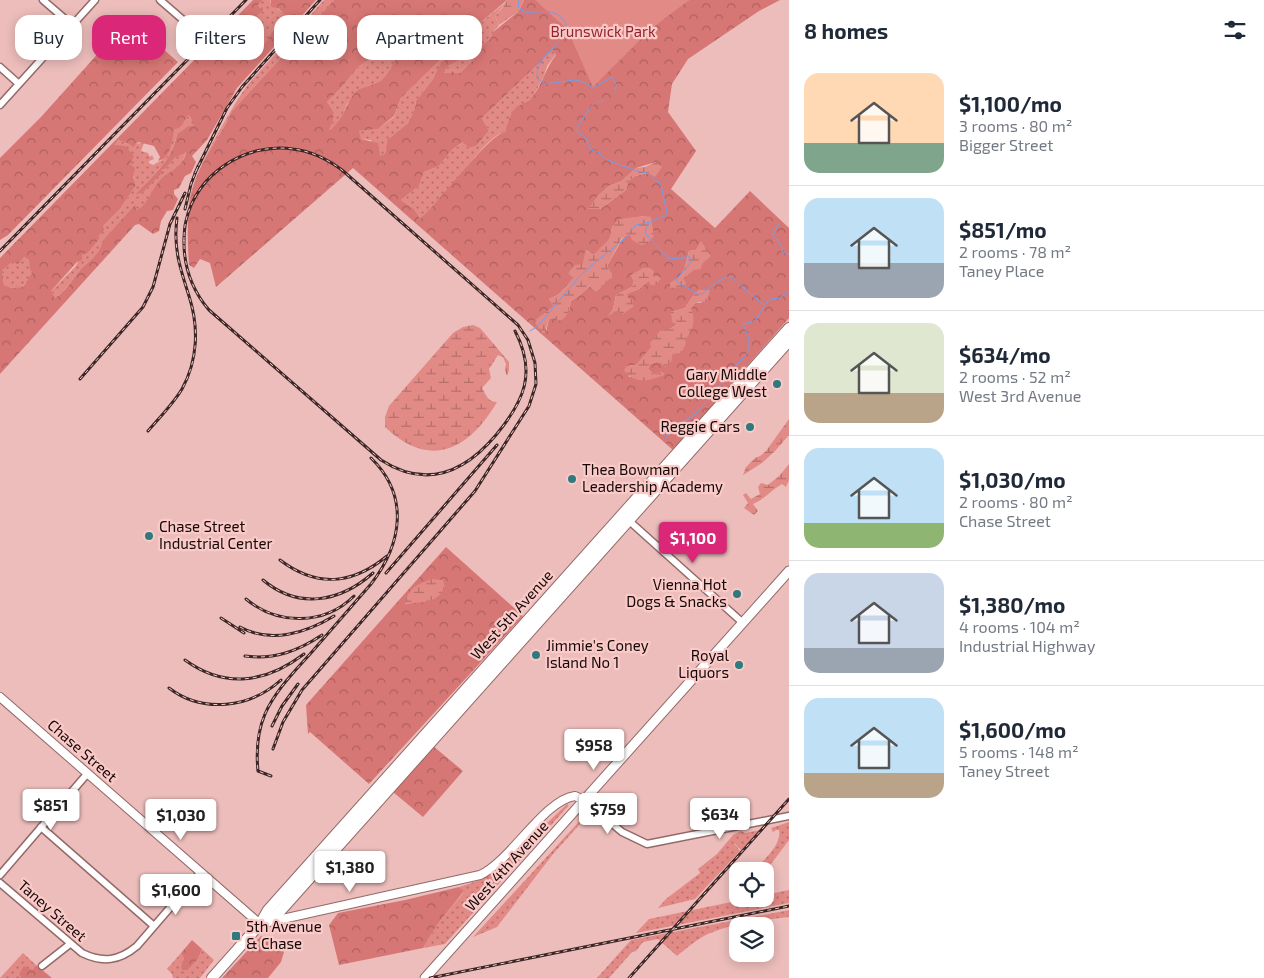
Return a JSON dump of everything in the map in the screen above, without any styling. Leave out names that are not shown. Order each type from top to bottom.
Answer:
[{"type":"main road","name":"West 5th Avenue","points":[[626,518],[789,328]]},
{"type":"main road","name":"West 5th Avenue","points":[[212,978],[260,924],[276,916],[339,837],[565,585],[789,341]]},
{"type":"main road","name":"West 4th Avenue","points":[[425,978],[789,572]]},
{"type":"street","points":[[43,0],[60,15]]},
{"type":"street","points":[[82,15],[95,0]]},
{"type":"street","points":[[160,0],[177,15]]},
{"type":"street","points":[[0,105],[41,60]]},
{"type":"street","points":[[0,67],[19,84]]},
{"type":"street","points":[[626,518],[742,623]]},
{"type":"street","name":"Chase Street","points":[[0,697],[260,924]]},
{"type":"street","points":[[0,874],[87,774]]},
{"type":"street","points":[[260,924],[473,878],[487,872],[546,813],[566,798],[574,796],[584,800],[622,832],[647,844],[789,816]]},
{"type":"street","points":[[41,827],[154,926]]},
{"type":"street","name":"Taney Street","points":[[0,883],[82,953],[106,960],[117,958],[137,946],[200,873]]},
{"type":"street","points":[[42,966],[70,944]]},
{"type":"green space","points":[[253,0],[263,0],[258,5],[260,8],[263,7],[263,11],[258,15],[238,15]]},
{"type":"green space","points":[[263,0],[271,0],[270,2],[284,14],[274,15],[274,29],[264,44],[264,15],[258,15],[263,11],[258,5]]},
{"type":"green space","points":[[271,0],[316,0],[303,15],[283,15],[278,8],[271,7]]},
{"type":"green space","points":[[324,0],[334,0],[320,15],[310,15]]},
{"type":"green space","points":[[334,0],[507,0],[482,21],[482,15],[357,15],[357,60],[368,60],[358,67],[327,102],[334,115],[329,130],[342,116],[354,94],[359,89],[372,85],[382,79],[388,73],[395,60],[440,60],[401,98],[394,116],[378,129],[359,131],[361,139],[378,143],[380,156],[385,154],[387,140],[408,123],[416,101],[433,79],[441,63],[445,60],[460,60],[448,66],[444,73],[460,73],[473,60],[482,60],[482,45],[490,39],[493,32],[519,11],[524,0],[559,0],[638,41],[664,17],[689,0],[780,0],[759,11],[688,59],[672,84],[668,112],[696,151],[671,189],[715,228],[750,191],[789,228],[789,318],[673,450],[353,168],[216,287],[210,263],[200,259],[194,268],[189,265],[189,208],[197,176],[232,111],[279,60],[347,60],[347,15],[320,15]],"holes":[[[553,50],[556,55],[536,91],[530,100],[515,109],[509,119],[505,132],[497,136],[475,157],[420,219],[414,209],[401,200],[419,186],[424,172],[439,166],[452,150],[463,142],[469,148],[476,146],[489,131],[482,118]],[[656,162],[648,173],[635,176],[627,182],[626,190],[600,209],[589,209],[598,196],[609,186],[622,181],[636,168]],[[645,216],[630,234],[623,238],[607,266],[612,275],[597,290],[595,291],[590,286],[571,301],[569,310],[549,319],[546,332],[546,313],[554,306],[549,299],[559,294],[574,278],[568,273],[583,265],[586,250],[593,255],[607,242],[611,236],[612,227],[619,220]],[[701,242],[708,258],[683,278],[670,283],[682,274],[689,251],[696,250]],[[631,275],[653,277],[639,289],[626,294],[628,298],[609,315],[613,309],[616,295],[632,287],[634,281]],[[700,290],[709,290],[701,303],[695,303],[691,308],[684,340],[662,363],[650,364],[648,369],[654,375],[662,372],[664,375],[629,377],[627,366],[636,365],[668,330],[678,324],[671,312],[685,308],[695,293]]]},
{"type":"green space","points":[[507,0],[524,0],[519,11],[499,25],[495,16]]},
{"type":"green space","name":"Brunswick Park","points":[[535,0],[689,0],[651,29],[593,87],[567,29]]},
{"type":"green space","points":[[506,2],[495,16],[499,25],[490,39],[482,45],[482,22]]},
{"type":"green space","points":[[274,29],[274,47],[264,58],[264,44]]},
{"type":"green space","points":[[553,50],[556,54],[547,66],[544,76],[532,98],[516,108],[505,132],[491,140],[474,157],[444,195],[420,220],[414,209],[401,200],[419,186],[424,172],[439,166],[452,150],[464,142],[469,148],[476,146],[489,131],[482,118]]},
{"type":"green space","points":[[166,51],[178,62],[8,235],[0,240],[0,158],[41,117],[92,60],[166,60]]},
{"type":"green space","points":[[274,55],[274,60],[279,60],[232,111],[197,177],[188,209],[192,189],[199,170],[218,133],[249,83]]},
{"type":"green space","points":[[194,60],[262,60],[237,88],[207,140],[192,156],[196,162],[191,173],[185,176],[179,188],[174,190],[174,194],[178,199],[173,210],[167,211],[161,221],[159,231],[153,234],[139,224],[135,225],[0,374],[0,258]],"holes":[[[188,115],[194,124],[177,134],[175,143],[166,160],[136,194],[142,193],[162,173],[162,169],[165,169],[175,158],[186,152],[183,161],[162,178],[141,207],[137,210],[135,205],[102,241],[99,250],[80,270],[66,289],[55,298],[51,291],[77,262],[82,260],[82,255],[88,253],[100,238],[99,236],[104,229],[103,226],[120,209],[136,185],[133,177],[135,168],[130,164],[134,156],[125,146],[114,145],[118,140],[133,147],[138,142],[154,146],[160,157],[158,161],[168,153],[174,130],[181,127]],[[24,257],[29,260],[30,269],[33,273],[25,284],[22,287],[12,288],[4,285],[2,271],[12,262],[18,264]]]},
{"type":"green space","points":[[368,60],[395,60],[387,76],[377,83],[359,89],[347,104],[338,125],[328,130],[334,116],[327,102],[358,67]]},
{"type":"green space","points":[[440,60],[455,60],[441,64],[433,79],[416,101],[408,123],[387,140],[385,154],[380,157],[371,140],[361,139],[358,131],[378,129],[394,117],[401,98]]},
{"type":"green space","points":[[460,60],[473,60],[460,73],[444,73],[448,66]]},
{"type":"green space","points":[[188,115],[190,115],[195,124],[188,126],[177,134],[167,159],[137,193],[162,168],[165,169],[175,158],[186,151],[182,162],[161,180],[145,204],[137,210],[135,206],[102,241],[96,254],[55,298],[51,291],[75,267],[82,255],[88,253],[100,238],[103,226],[120,209],[136,185],[129,164],[113,145],[118,140],[129,144],[144,143],[141,151],[148,153],[150,157],[152,155],[154,159],[149,161],[149,163],[153,165],[162,160],[174,130],[181,127]]},
{"type":"green space","points":[[656,162],[662,167],[655,177],[648,173],[635,176],[627,182],[626,190],[600,209],[588,209],[609,186],[622,181],[636,168],[645,167]]},
{"type":"green space","points":[[651,217],[654,236],[648,243],[641,245],[632,240],[630,235],[622,238],[607,266],[612,278],[596,292],[590,286],[571,301],[568,312],[563,319],[560,321],[553,318],[549,319],[545,332],[542,333],[534,321],[554,306],[549,299],[559,294],[574,278],[568,273],[575,265],[583,264],[585,250],[593,255],[596,253],[611,236],[612,227],[619,219]]},
{"type":"green space","points":[[701,241],[711,256],[702,264],[701,269],[694,270],[683,278],[686,283],[683,287],[670,288],[670,283],[684,270],[689,251],[696,250]]},
{"type":"green space","points":[[24,257],[29,260],[34,273],[22,287],[12,288],[4,285],[2,271],[12,262]]},
{"type":"green space","points":[[643,268],[652,268],[654,272],[653,277],[661,278],[656,285],[651,286],[649,281],[639,289],[627,294],[628,298],[632,299],[634,306],[623,314],[617,311],[608,316],[613,309],[616,295],[632,287],[634,281],[631,275]]},
{"type":"green space","points":[[700,290],[710,290],[707,301],[695,303],[691,308],[693,325],[681,353],[673,354],[671,362],[665,367],[658,362],[650,364],[648,369],[654,375],[662,372],[664,375],[653,379],[637,380],[628,375],[624,370],[627,366],[636,365],[651,347],[650,343],[660,331],[668,330],[677,325],[672,322],[671,312],[685,308],[695,293]]},
{"type":"green space","points":[[473,325],[480,328],[509,362],[507,376],[503,357],[498,355],[489,369],[491,378],[482,388],[489,399],[497,402],[486,419],[474,432],[461,442],[447,449],[433,451],[418,448],[402,440],[385,427],[385,417],[389,406],[453,333],[463,327]]},
{"type":"green space","points":[[789,419],[789,435],[762,463],[743,475],[746,467],[766,451]]},
{"type":"green space","points":[[789,464],[789,480],[786,487],[782,484],[753,504],[758,511],[754,515],[744,508],[748,503],[743,495],[746,493],[751,499],[760,494],[758,487],[761,483],[768,485]]},
{"type":"green space","points":[[446,547],[523,616],[369,784],[310,732],[308,734],[306,705]]},
{"type":"green space","points":[[432,579],[443,580],[445,588],[441,594],[432,600],[405,605],[410,591]]},
{"type":"green space","points":[[433,746],[463,771],[423,817],[393,792]]},
{"type":"green space","points":[[567,804],[569,805],[445,944],[423,948],[437,925],[464,892],[459,887],[480,880],[501,867]]},
{"type":"green space","points":[[586,814],[589,814],[553,854],[497,927],[473,937]]},
{"type":"green space","points":[[789,822],[789,840],[772,862],[762,862],[778,841],[779,830],[773,832],[771,828]]},
{"type":"green space","points":[[760,830],[741,850],[732,841],[740,851],[695,899],[658,908],[666,899],[700,873],[698,869],[717,854],[733,835],[741,831],[745,833]]},
{"type":"green space","points":[[459,887],[464,891],[437,925],[423,948],[339,965],[329,925],[338,913]]},
{"type":"green space","points":[[789,890],[789,903],[774,906],[774,893]]},
{"type":"green space","points":[[729,903],[729,907],[769,907],[636,933],[649,919]]},
{"type":"green space","points":[[789,910],[789,917],[774,919],[774,917],[752,917]]},
{"type":"green space","points":[[729,921],[729,927],[708,934],[677,956],[658,939],[643,942],[609,978],[597,978],[631,940]]},
{"type":"green space","points":[[261,936],[284,952],[281,962],[268,978],[222,978]]},
{"type":"green space","points":[[192,940],[202,949],[198,959],[188,970],[182,970],[181,966],[184,958],[181,953]]},
{"type":"green space","points":[[202,949],[214,960],[200,978],[173,978],[167,969],[181,953],[184,958],[181,966],[183,970],[188,970],[198,959]]},
{"type":"green space","points":[[23,953],[36,965],[32,970],[19,974],[21,978],[0,978]]},
{"type":"green space","points":[[36,965],[52,978],[21,978],[19,974],[24,966],[32,970]]},
{"type":"waterway","points":[[519,0],[518,6],[524,12],[553,12],[562,18],[566,24],[561,38],[540,64],[537,71],[538,79],[546,84],[574,80],[584,82],[593,88],[612,77],[616,85],[615,93]]},
{"type":"waterway","points":[[604,101],[596,102],[591,107],[578,125],[577,132],[586,138],[591,150],[598,152],[607,160],[648,173],[661,185],[667,212],[665,216],[649,223],[645,233],[668,258],[681,259],[688,256],[691,258],[692,261],[676,280],[678,283],[696,293],[702,294],[719,281],[731,277],[764,305]]},
{"type":"waterway","points":[[530,331],[538,326],[580,276],[592,265],[622,241],[636,225],[649,222]]},
{"type":"waterway","points":[[779,223],[773,235],[781,245],[782,252],[789,254]]},
{"type":"waterway","points":[[665,438],[677,426],[694,415],[749,351],[749,338],[743,324],[755,321],[767,302],[771,299],[780,298],[789,291]]},
{"type":"railway","points":[[0,251],[246,0]]},
{"type":"railway","points":[[195,173],[227,108],[242,87],[320,0]]},
{"type":"railway","points":[[184,244],[185,224],[192,204],[200,189],[212,175],[226,164],[242,156],[276,148],[300,150],[312,154],[325,159],[342,170],[518,325],[528,340],[535,363],[536,384],[529,406],[475,491],[302,690],[283,722],[273,749]]},
{"type":"railway","points":[[185,209],[198,166]]},
{"type":"railway","points":[[80,379],[143,307],[153,287],[170,224],[185,193]]},
{"type":"railway","points":[[148,431],[182,389],[194,355],[194,320],[178,258],[176,239],[177,218]]},
{"type":"railway","points":[[184,237],[185,257],[189,276],[197,294],[209,310],[381,460],[413,474],[429,475],[443,473],[457,467],[471,459],[484,448],[506,422],[520,398],[526,373],[522,346],[515,331]]},
{"type":"railway","points":[[386,573],[497,445]]},
{"type":"railway","points":[[271,776],[258,771],[257,756],[260,728],[269,706],[285,682],[371,584],[382,569],[390,553],[395,537],[396,504],[392,488],[371,458]]},
{"type":"railway","points":[[280,560],[307,575],[321,579],[334,579],[361,573],[387,556]]},
{"type":"railway","points":[[263,580],[277,590],[291,596],[319,599],[347,591],[373,573]]},
{"type":"railway","points":[[246,599],[258,608],[272,614],[300,619],[329,613],[342,606],[354,596]]},
{"type":"railway","points":[[240,627],[264,635],[288,634],[312,627],[334,616]]},
{"type":"railway","points":[[221,618],[244,633]]},
{"type":"railway","points":[[245,656],[266,657],[285,653],[304,646],[322,635]]},
{"type":"railway","points":[[185,660],[215,675],[245,679],[275,671],[290,664],[304,654]]},
{"type":"railway","points":[[169,688],[196,702],[226,704],[241,702],[255,697],[281,680]]},
{"type":"railway","points":[[272,726],[282,706],[298,684]]},
{"type":"railway","points":[[629,978],[789,799]]},
{"type":"railway","points":[[430,978],[789,906]]},
{"type":"place","name":"Gary Middle College West","points":[[777,384]]},
{"type":"place","name":"Reggie Cars","points":[[750,427]]},
{"type":"place","name":"Thea Bowman Leadership Academy","points":[[572,479]]},
{"type":"place","name":"Chase Street Industrial Center","points":[[149,536]]},
{"type":"place","name":"Vienna Hot Dogs & Snacks","points":[[737,594]]},
{"type":"place","name":"Jimmie's Coney Island No 1","points":[[536,655]]},
{"type":"place","name":"Royal Liquors","points":[[739,665]]},
{"type":"place","name":"5th Avenue & Chase","points":[[236,936]]}]
